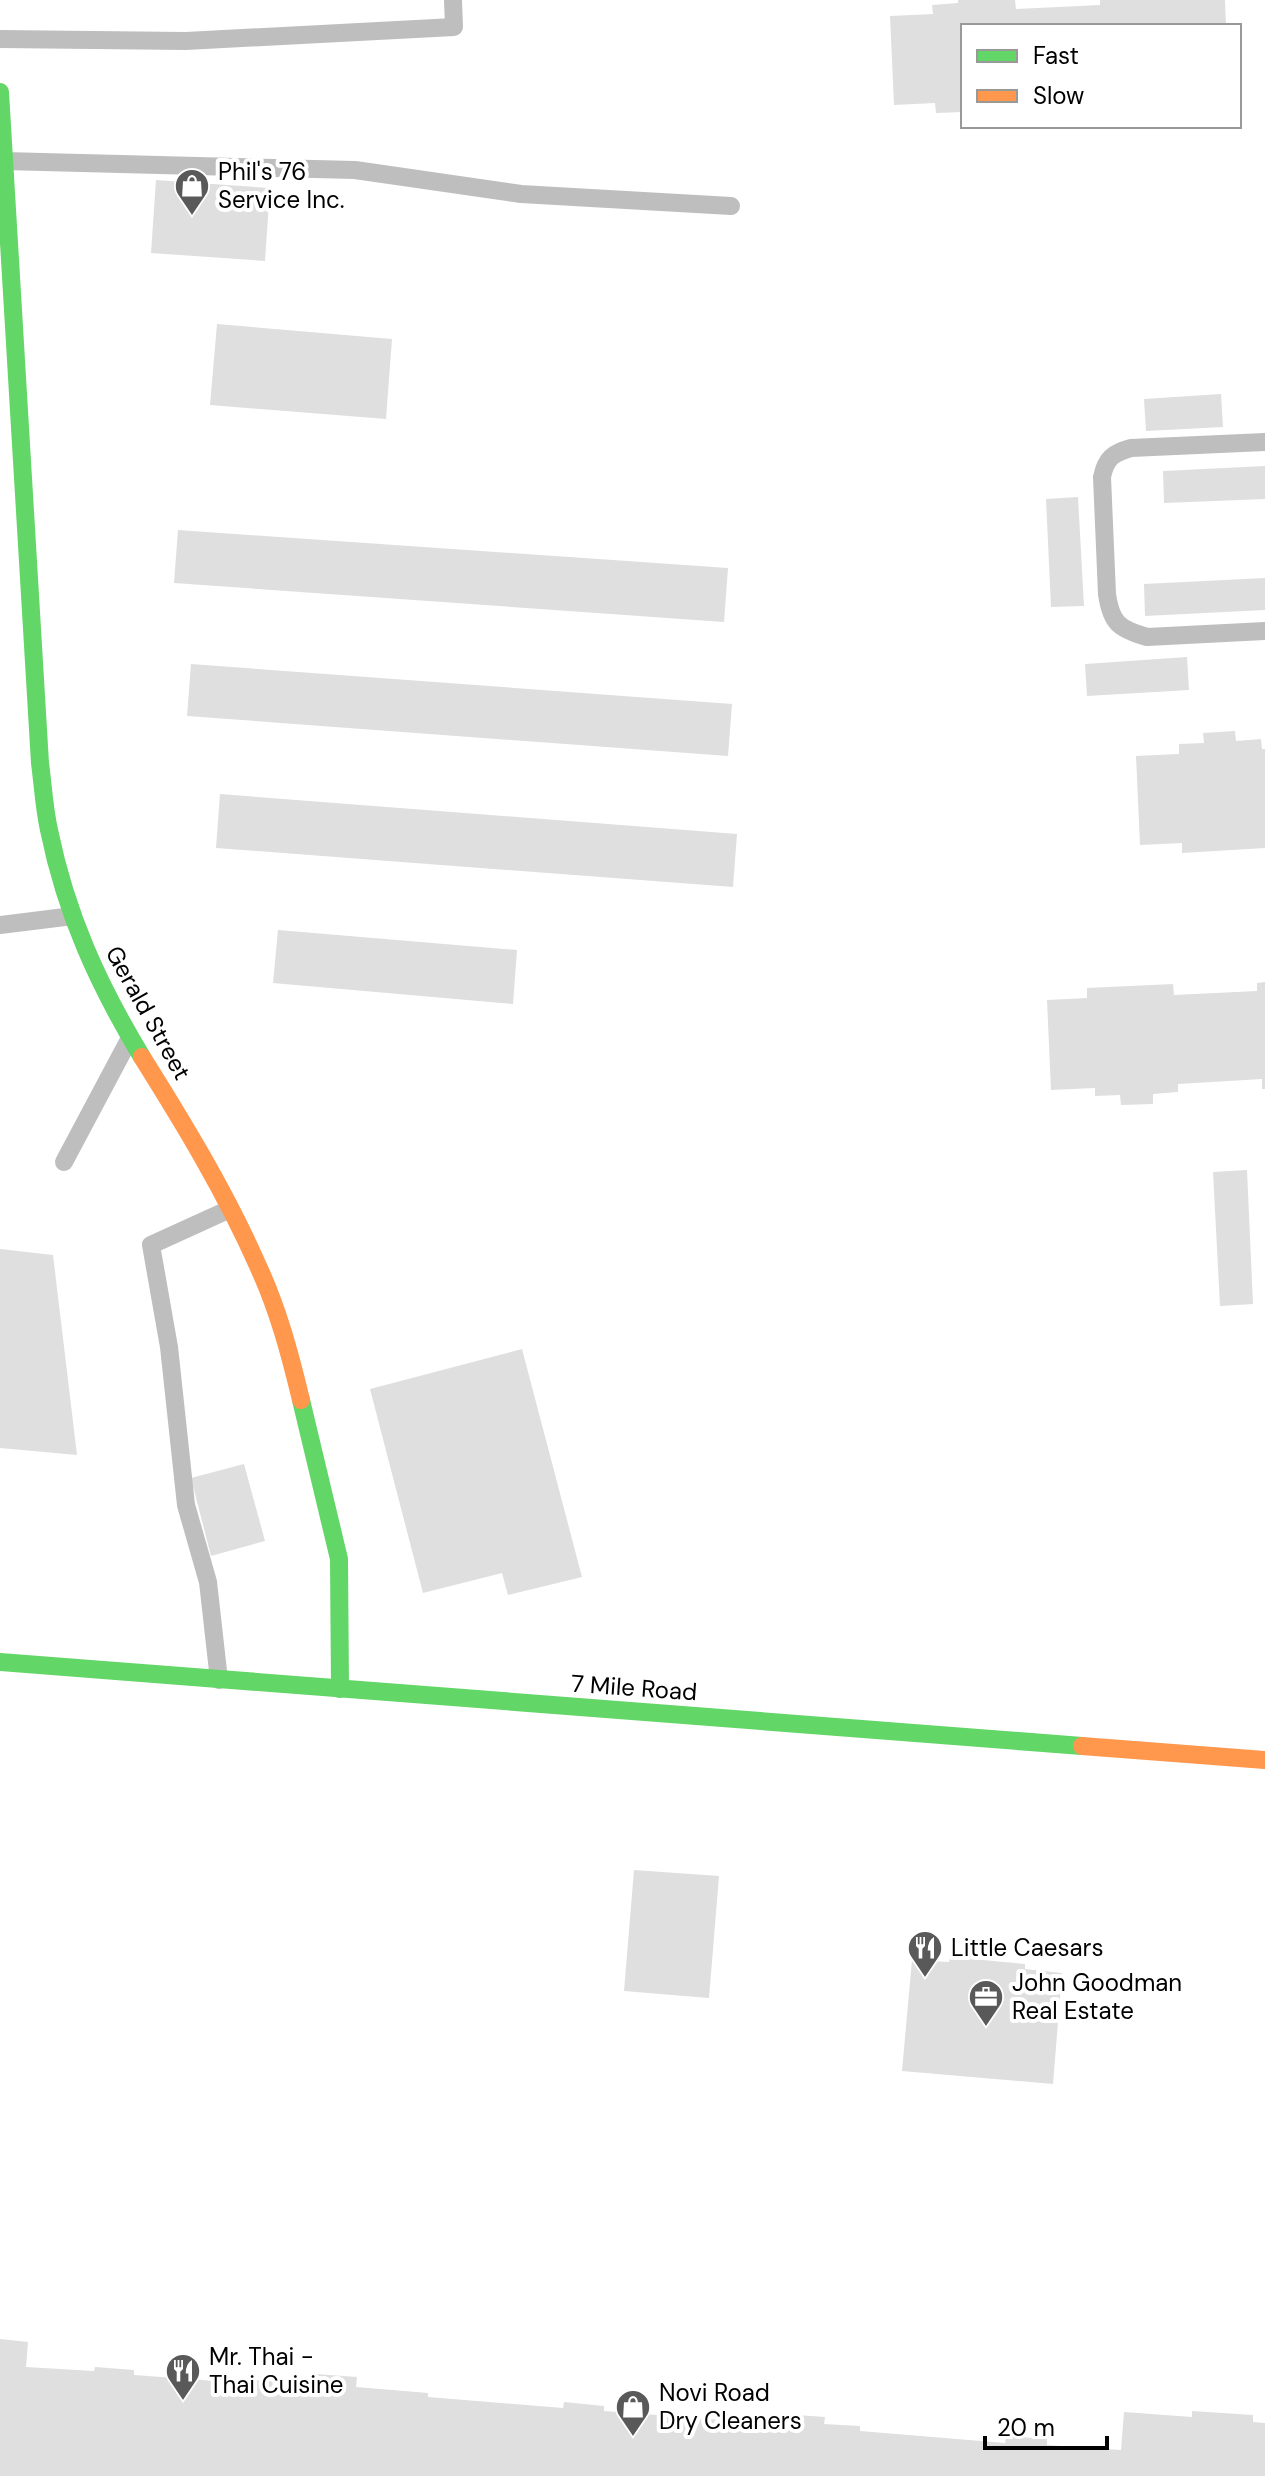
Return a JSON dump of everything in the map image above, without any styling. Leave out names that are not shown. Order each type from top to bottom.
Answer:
[{"type":"street","name":"Gerald Street","points":[[0,92],[20,555],[48,828],[64,893],[94,971],[230,1209],[259,1267],[281,1325],[339,1559],[340,1689]]},
{"type":"street","name":"7 Mile Road","points":[[0,1662],[1265,1760]]},
{"type":"lane","points":[[0,39],[186,41],[454,27],[453,0]]},
{"type":"lane","points":[[4,161],[355,170],[521,194],[731,206]]},
{"type":"lane","points":[[1265,442],[1131,448],[1116,452],[1105,462],[1102,494],[1107,594],[1116,623],[1129,632],[1147,637],[1265,631]]},
{"type":"lane","points":[[0,925],[73,916]]},
{"type":"lane","points":[[64,1162],[130,1037]]},
{"type":"lane","points":[[219,1680],[208,1582],[186,1505],[169,1347],[151,1245],[230,1209]]},
{"type":"building","points":[[958,0],[1015,0],[1016,9],[1100,5],[1100,0],[1225,0],[1226,24],[961,24],[961,112],[936,113],[935,103],[894,105],[890,16],[933,14],[932,5],[958,3]]},
{"type":"building","points":[[156,180],[270,188],[265,261],[151,253]]},
{"type":"building","points":[[217,324],[392,339],[386,419],[210,405]]},
{"type":"building","points":[[1221,394],[1223,427],[1146,431],[1144,399]]},
{"type":"building","points":[[1265,466],[1265,499],[1164,503],[1163,471]]},
{"type":"building","points":[[1078,497],[1084,606],[1051,607],[1046,499]]},
{"type":"building","points":[[178,530],[728,568],[724,622],[174,583]]},
{"type":"building","points":[[1265,578],[1265,610],[1145,616],[1144,584]]},
{"type":"building","points":[[1187,657],[1189,690],[1087,696],[1085,664]]},
{"type":"building","points":[[191,664],[732,704],[728,756],[187,716]]},
{"type":"building","points":[[1235,731],[1236,741],[1261,739],[1262,749],[1265,749],[1265,848],[1182,853],[1182,843],[1140,845],[1136,756],[1179,754],[1179,744],[1204,743],[1203,733]]},
{"type":"building","points":[[220,794],[737,834],[733,887],[216,848]]},
{"type":"building","points":[[278,930],[517,950],[513,1004],[273,983]]},
{"type":"building","points":[[1265,982],[1265,1089],[1262,1089],[1262,1079],[1178,1084],[1178,1092],[1153,1094],[1153,1104],[1121,1105],[1120,1095],[1095,1096],[1095,1088],[1051,1090],[1047,1000],[1087,998],[1087,988],[1173,984],[1174,995],[1257,991],[1257,983]]},
{"type":"building","points":[[1247,1170],[1253,1304],[1220,1306],[1213,1172]]},
{"type":"building","points":[[0,1249],[53,1255],[77,1455],[0,1448]]},
{"type":"building","points":[[522,1349],[582,1577],[508,1595],[502,1573],[423,1593],[370,1389]]},
{"type":"building","points":[[244,1464],[265,1541],[211,1556],[191,1478]]},
{"type":"building","points":[[634,1870],[719,1876],[709,1998],[624,1991]]},
{"type":"building","points":[[950,1957],[1025,1964],[1025,1969],[1062,1973],[1053,2084],[902,2071],[912,1960],[949,1962]]},
{"type":"building","points":[[0,2339],[28,2342],[26,2367],[94,2371],[95,2367],[134,2370],[134,2375],[244,2383],[244,2379],[315,2385],[315,2374],[357,2377],[356,2387],[428,2393],[428,2397],[563,2408],[564,2402],[604,2406],[604,2411],[750,2422],[750,2418],[782,2420],[783,2414],[825,2417],[824,2424],[860,2426],[860,2431],[1005,2443],[1006,2436],[1047,2439],[1047,2445],[1121,2450],[1124,2412],[1192,2417],[1192,2411],[1253,2415],[1253,2422],[1265,2423],[1265,2476],[0,2476]]},
{"type":"traffic: fast","points":[[0,92],[40,763],[46,813],[56,861],[85,948],[111,1003],[142,1057]]},
{"type":"traffic: fast","points":[[301,1400],[339,1559],[340,1689]]},
{"type":"traffic: fast","points":[[0,1662],[1082,1746]]},
{"type":"traffic: slow","points":[[142,1057],[204,1159],[246,1239],[277,1315],[301,1400]]},
{"type":"traffic: slow","points":[[1082,1746],[1265,1760]]},
{"type":"place","name":"Phil's 76 Service Inc.","points":[[192,217]]},
{"type":"place","name":"Little Caesars","points":[[925,1979]]},
{"type":"place","name":"John Goodman Real Estate","points":[[986,2028]]},
{"type":"place","name":"Mr. Thai - Thai Cuisine","points":[[183,2402]]},
{"type":"place","name":"Novi Road Dry Cleaners","points":[[633,2438]]}]
